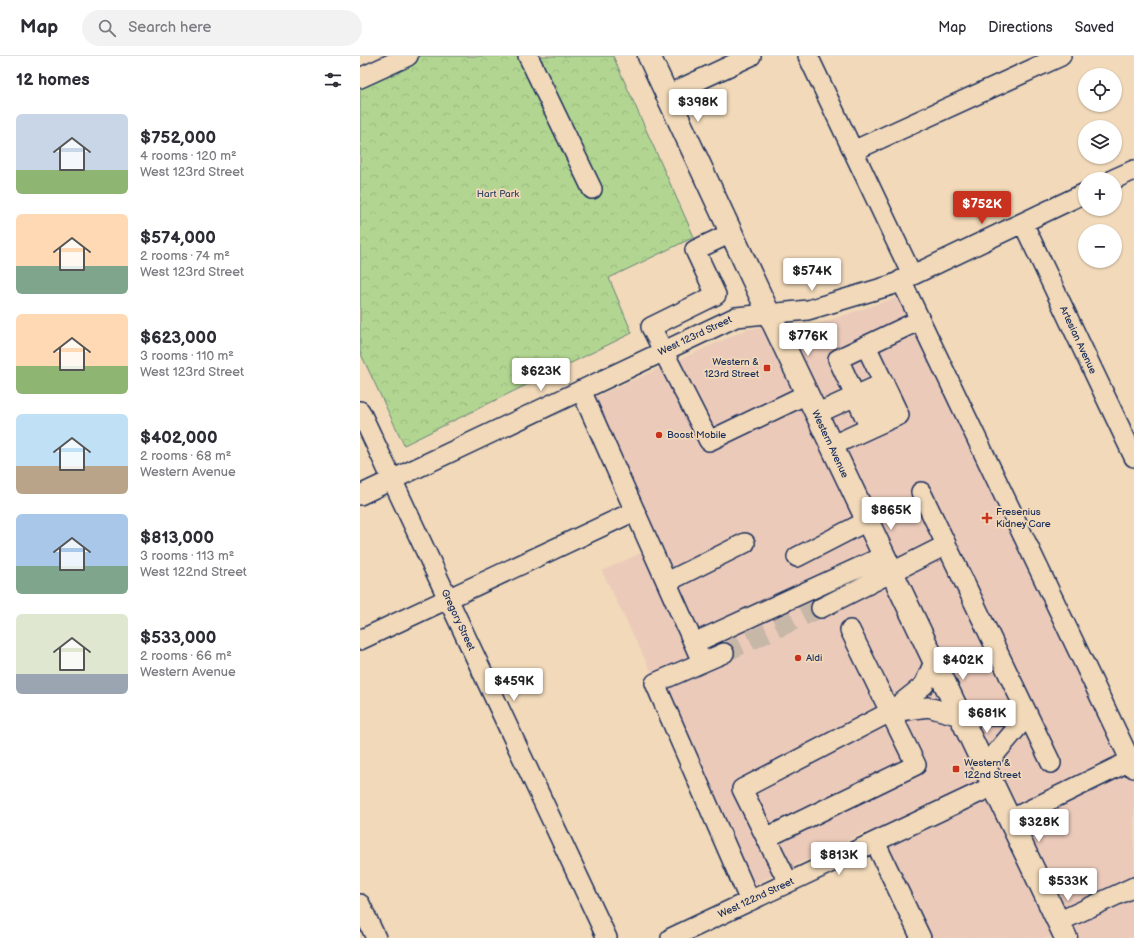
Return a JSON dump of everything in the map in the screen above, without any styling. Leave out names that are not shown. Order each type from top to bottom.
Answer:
[{"type":"main road","name":"Western Avenue","points":[[649,56],[768,314],[1062,930]]},
{"type":"street","points":[[360,78],[408,56]]},
{"type":"street","points":[[528,56],[592,189]]},
{"type":"street","points":[[667,95],[751,56]]},
{"type":"street","points":[[808,56],[853,152],[907,278],[920,320],[1133,763],[1009,820]]},
{"type":"street","points":[[853,152],[1061,56]]},
{"type":"street","points":[[1122,175],[1134,170]]},
{"type":"street","name":"West 123rd Street","points":[[360,494],[736,317],[808,310],[892,285],[1078,196]]},
{"type":"street","name":"Artesian Avenue","points":[[1023,223],[1134,457]]},
{"type":"street","points":[[731,233],[695,250],[716,295],[651,326],[663,352],[709,441],[807,394]]},
{"type":"street","points":[[863,413],[838,359],[920,320]]},
{"type":"street","points":[[816,414],[863,413],[892,400],[866,346]]},
{"type":"street","points":[[831,446],[863,413],[884,383]]},
{"type":"street","points":[[581,390],[702,662]]},
{"type":"street","name":"Gregory Street","points":[[360,411],[607,938]]},
{"type":"street","points":[[921,492],[1027,716],[1051,763]]},
{"type":"street","points":[[360,640],[635,511]]},
{"type":"street","points":[[797,557],[868,522]]},
{"type":"street","points":[[666,582],[745,543]]},
{"type":"street","points":[[694,644],[888,564],[946,545]]},
{"type":"street","points":[[821,608],[888,564]]},
{"type":"street","points":[[766,838],[916,765],[850,630]]},
{"type":"street","points":[[724,653],[655,683],[750,901]]},
{"type":"street","points":[[788,882],[742,789],[890,712],[924,685],[934,662]]},
{"type":"street","points":[[890,712],[928,707],[960,716],[1027,716]]},
{"type":"street","points":[[984,766],[1027,716]]},
{"type":"street","name":"West 122nd Street","points":[[671,938],[993,786]]},
{"type":"street","points":[[875,842],[920,938]]},
{"type":"street","points":[[1062,930],[1134,887]]},
{"type":"street","points":[[360,904],[376,938]]},
{"type":"shaded area","points":[[916,291],[1134,753],[1134,938],[917,938],[867,831],[755,884],[602,571],[643,552],[577,405],[748,329],[815,325]]},
{"type":"green space","name":"Hart Park","points":[[419,56],[613,56],[694,237],[609,278],[632,333],[404,445],[360,352],[360,85]]},
{"type":"tunnel","points":[[724,653],[821,608]]},
{"type":"place","name":"Western & 123rd Street","points":[[767,368]]},
{"type":"place","name":"Boost Mobile","points":[[659,435]]},
{"type":"place","name":"Fresenius Kidney Care","points":[[987,518]]},
{"type":"place","name":"Aldi","points":[[798,658]]},
{"type":"place","name":"Western & 122nd Street","points":[[956,769]]}]
